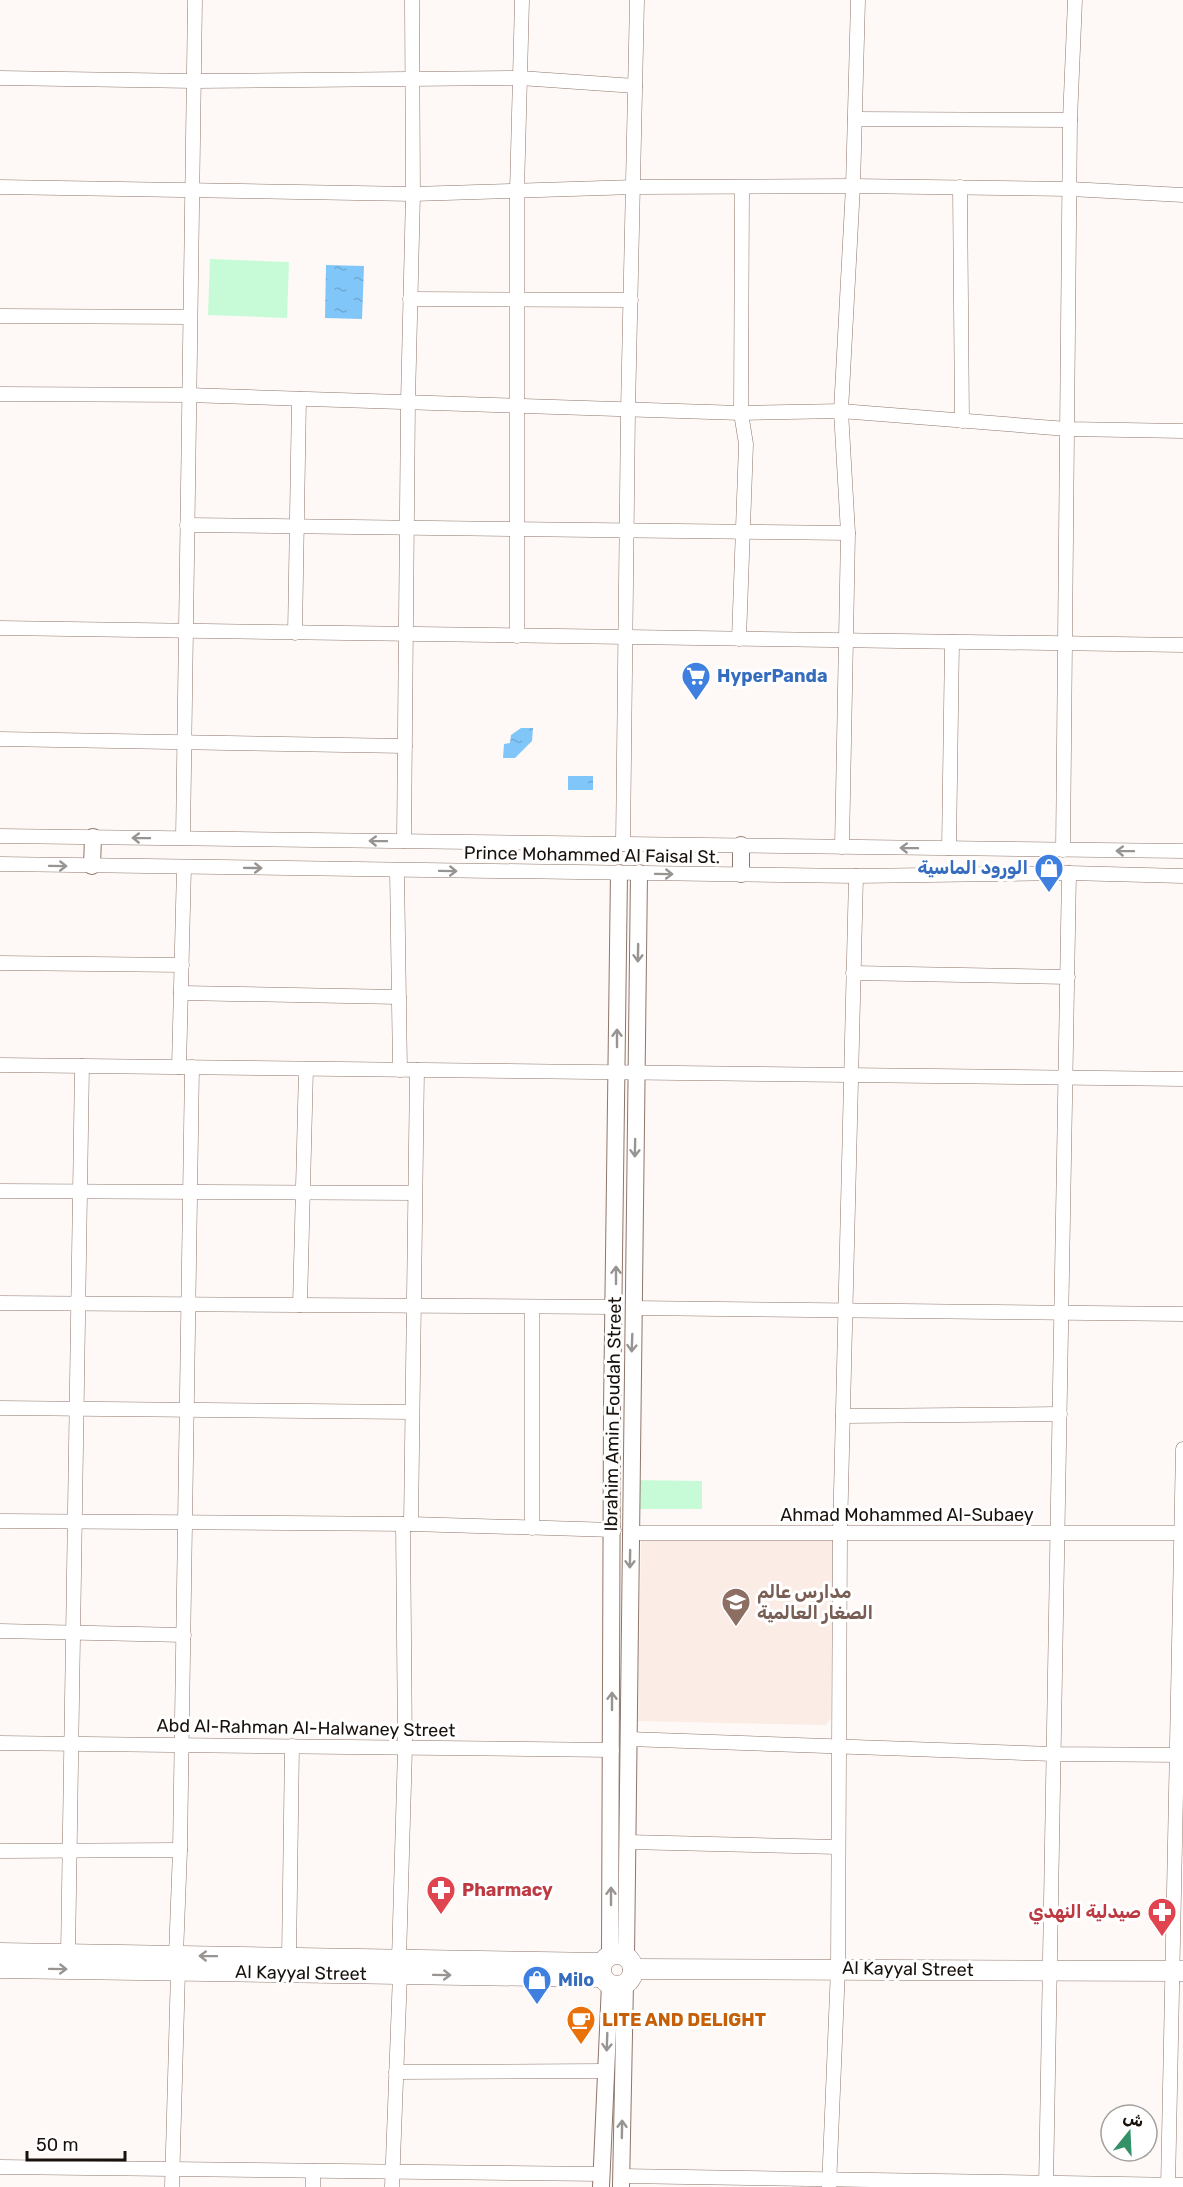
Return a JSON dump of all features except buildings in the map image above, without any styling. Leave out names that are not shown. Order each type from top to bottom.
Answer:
[{"type":"main road","name":"Al Kayyal Street","points":[[0,1953],[68,1954],[177,1963],[399,1967],[615,1970],[838,1968],[1178,1971]]},
{"type":"main road","name":"Al Kayyal Street","points":[[0,1968],[289,1958],[399,1967]]},
{"type":"street","points":[[183,838],[195,0]]},
{"type":"street","points":[[404,841],[408,401],[413,194],[412,0]]},
{"type":"street","points":[[517,636],[517,191],[522,0]]},
{"type":"street","points":[[623,844],[628,410],[635,187],[637,0]]},
{"type":"street","points":[[842,847],[848,533],[842,411],[853,186],[858,0]]},
{"type":"street","points":[[1063,850],[1070,120],[1075,0]]},
{"type":"street","points":[[0,78],[194,81],[520,78],[635,86]]},
{"type":"street","points":[[855,119],[1070,120]]},
{"type":"street","points":[[0,187],[413,194],[635,187],[853,186],[1070,189],[1183,195]]},
{"type":"street","points":[[960,187],[962,421]]},
{"type":"street","points":[[739,639],[746,444],[741,412],[742,188]]},
{"type":"street","points":[[410,299],[631,300]]},
{"type":"street","points":[[0,316],[190,317]]},
{"type":"street","points":[[0,394],[188,395],[628,410],[842,411],[1067,429],[1183,431]]},
{"type":"street","points":[[295,633],[299,399]]},
{"type":"street","points":[[187,525],[848,533]]},
{"type":"street","points":[[0,628],[1183,645]]},
{"type":"street","points":[[949,848],[952,642]]},
{"type":"street","points":[[0,739],[405,746]]},
{"type":"street","name":"Prince Mohammed Al Faisal St.","points":[[0,836],[1183,851]]},
{"type":"street","points":[[92,866],[93,837]]},
{"type":"street","points":[[741,845],[741,874]]},
{"type":"street","name":"Prince Mohammed Al Faisal St.","points":[[0,864],[856,876],[1069,873],[1183,876]]},
{"type":"street","points":[[172,2187],[191,1192],[181,993],[184,867]]},
{"type":"street","points":[[398,870],[400,1070]]},
{"type":"street","name":"Ibrahim Amin Foudah Street","points":[[615,1970],[612,1750],[614,1530],[612,1409],[619,873]]},
{"type":"street","name":"Ibrahim Amin Foudah Street","points":[[615,1970],[627,1842],[639,873]]},
{"type":"street","points":[[1046,2185],[1069,873]]},
{"type":"street","points":[[829,2184],[838,1968],[837,1744],[840,1533],[856,876]]},
{"type":"street","points":[[0,963],[182,965]]},
{"type":"street","points":[[853,973],[1068,977]]},
{"type":"street","points":[[181,993],[399,997]]},
{"type":"street","points":[[618,1009],[637,1009]]},
{"type":"street","points":[[0,1065],[1183,1079]]},
{"type":"street","points":[[68,1954],[82,1066]]},
{"type":"street","points":[[300,1305],[306,1069]]},
{"type":"street","points":[[392,2187],[405,1748],[407,1524],[412,1412],[417,1070]]},
{"type":"street","points":[[0,1191],[415,1192]]},
{"type":"street","points":[[0,1303],[615,1307]]},
{"type":"street","points":[[532,1306],[532,1528]]},
{"type":"street","points":[[633,1308],[1183,1314]]},
{"type":"street","points":[[0,1408],[412,1412]]},
{"type":"street","points":[[612,1409],[631,1408]]},
{"type":"street","points":[[843,1416],[1060,1414]]},
{"type":"street","points":[[1168,2186],[1178,1971],[1183,1449]]},
{"type":"street","points":[[0,1521],[407,1524],[614,1530]]},
{"type":"street","name":"Ahmad Mohammed Al-Subaey","points":[[631,1533],[1182,1533]]},
{"type":"street","points":[[0,1631],[184,1635]]},
{"type":"street","points":[[628,1739],[837,1744],[1054,1754],[1180,1755]]},
{"type":"street","name":"Abd Al-Rahman Al-Halwaney Street","points":[[0,1743],[612,1750]]},
{"type":"street","points":[[289,1958],[292,1746]]},
{"type":"street","points":[[627,1842],[838,1847]]},
{"type":"street","points":[[0,1851],[180,1850]]},
{"type":"street","points":[[0,2167],[392,2172],[602,2181],[606,2072],[615,1970]]},
{"type":"street","points":[[615,1970],[621,2182],[1183,2186]]},
{"type":"street","points":[[396,2072],[606,2072]]},
{"type":"street","points":[[313,2171],[313,2187]]},
{"type":"shaded area","name":"مدارس عالم الصغار العالمية","points":[[641,1535],[834,1539],[831,1718],[826,1725],[638,1721]]},
{"type":"green space","points":[[210,259],[289,262],[287,318],[208,315]]},
{"type":"green space","points":[[633,1480],[702,1481],[702,1509],[633,1509]]},
{"type":"water","points":[[326,265],[364,266],[362,319],[325,318]]},
{"type":"water","points":[[521,728],[533,728],[532,741],[515,758],[503,758],[504,744],[510,743],[511,735]]},
{"type":"water","points":[[568,776],[593,776],[593,790],[568,790]]},
{"type":"place","name":"HyperPanda","points":[[696,702]]},
{"type":"place","name":"الورود الماسية","points":[[1049,894]]},
{"type":"place","name":"مدارس عالم الصغار العالمية","points":[[736,1628]]},
{"type":"place","name":"Pharmacy","points":[[441,1916]]},
{"type":"place","name":"صيدلية النهدي","points":[[1162,1938]]},
{"type":"place","name":"Milo","points":[[537,2006]]},
{"type":"place","name":"LITE AND DELIGHT","points":[[581,2046]]}]
